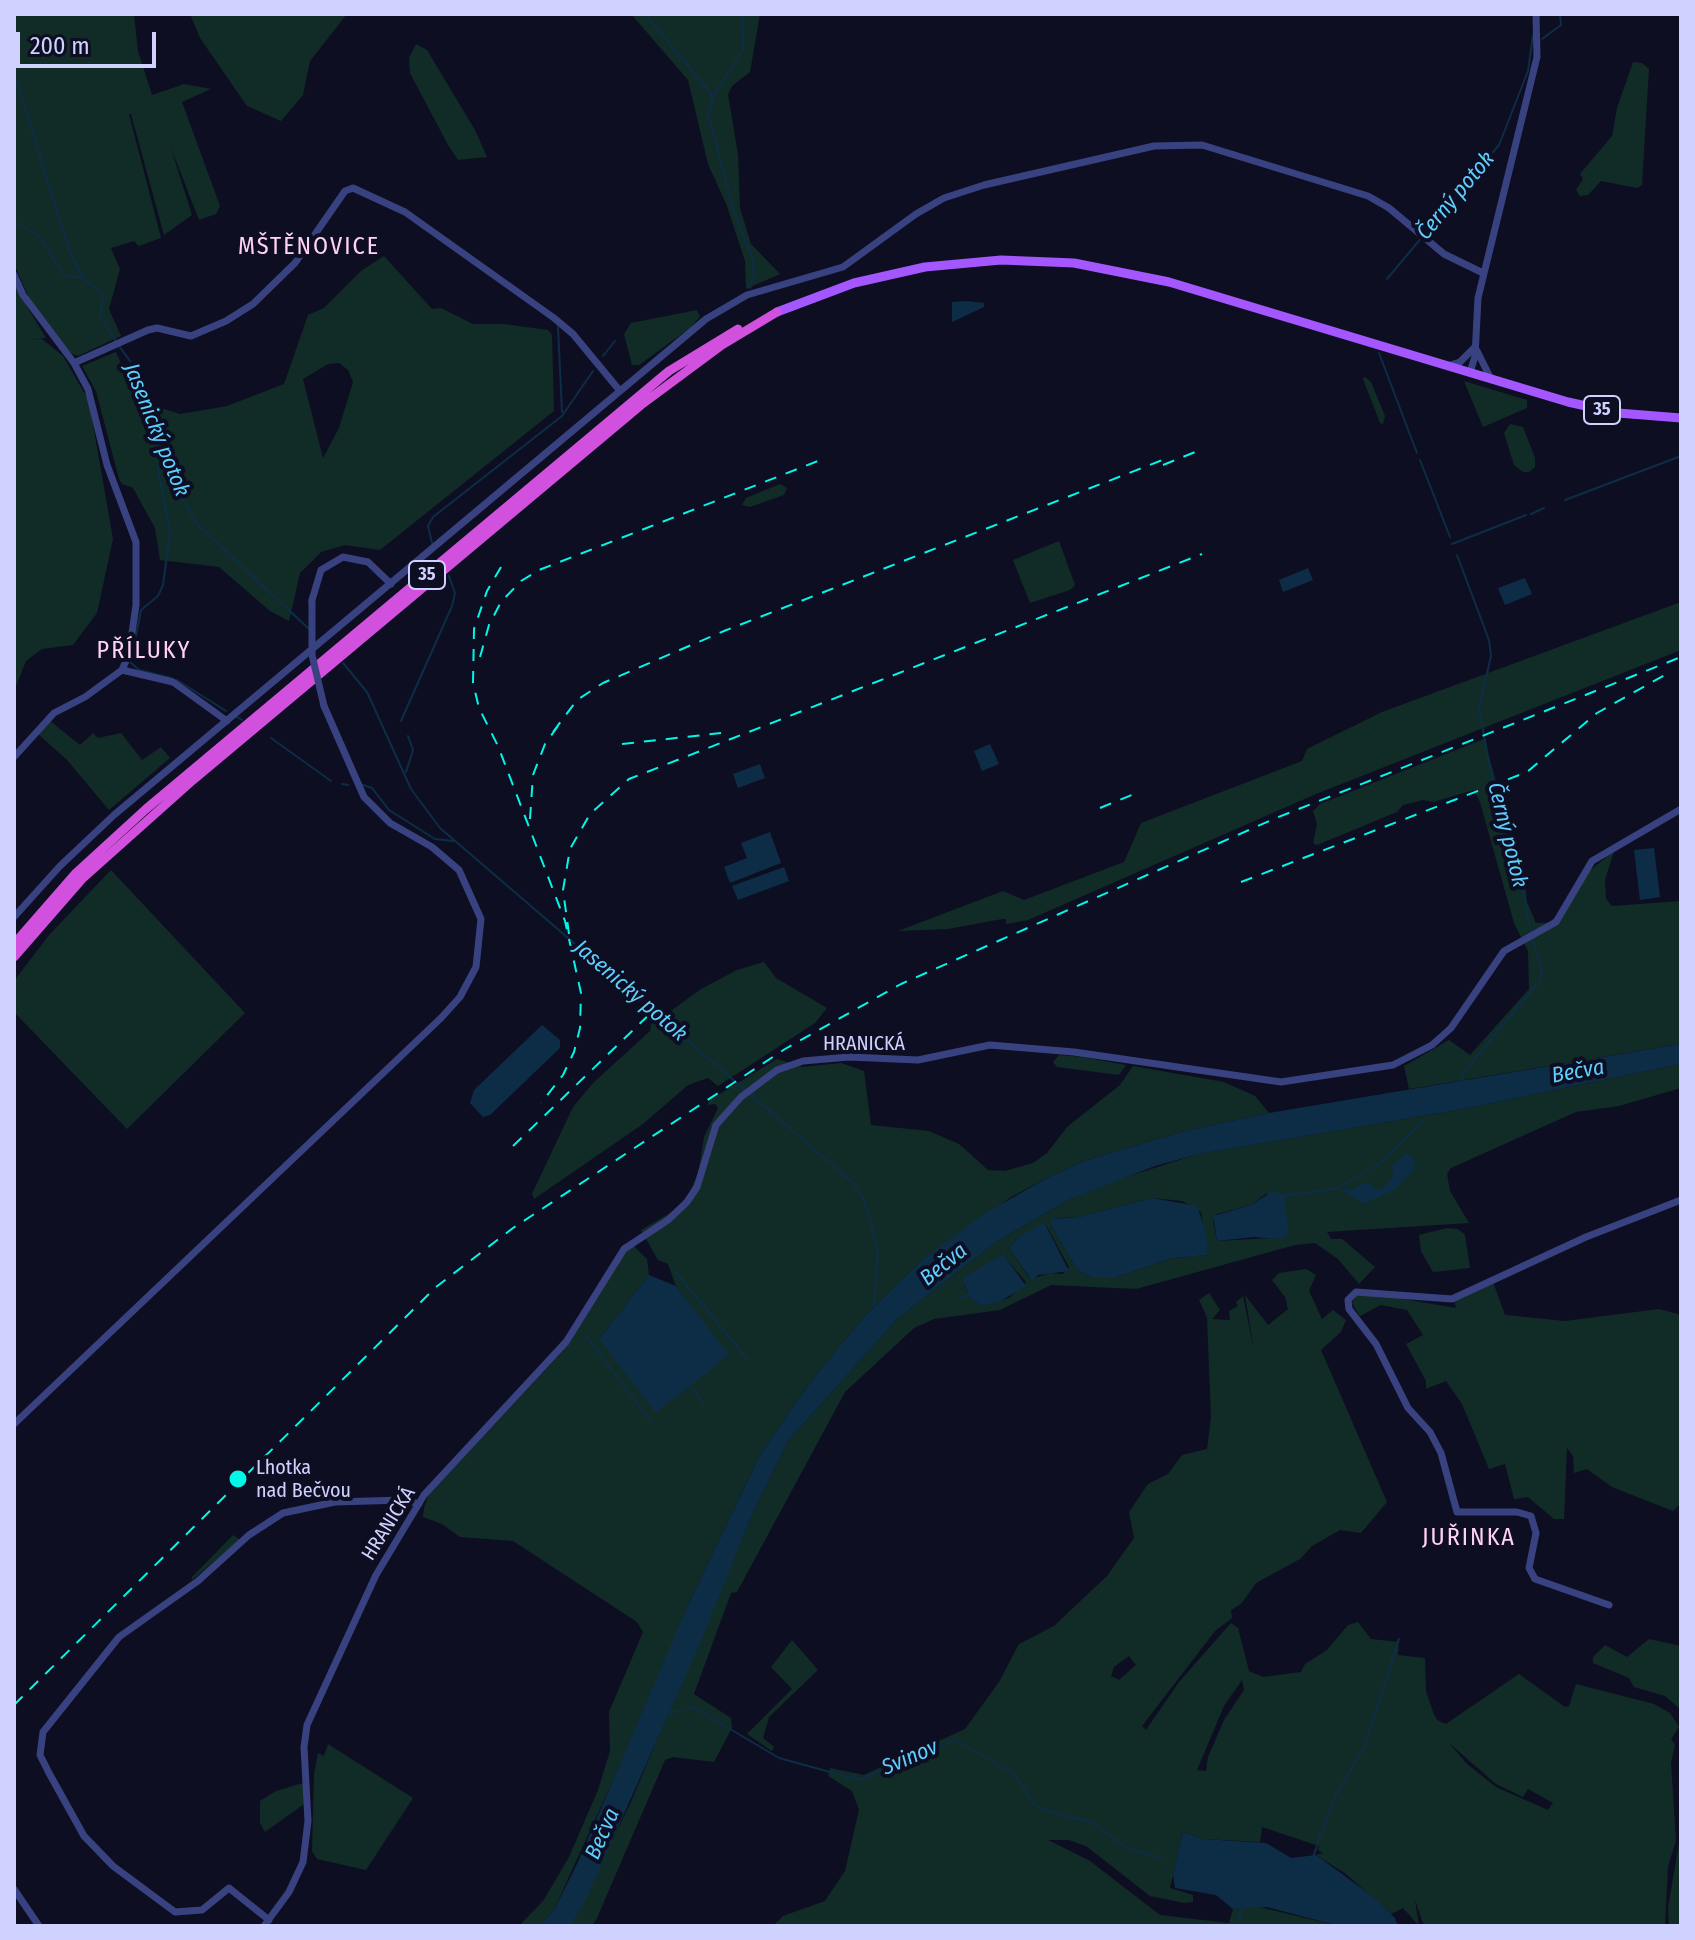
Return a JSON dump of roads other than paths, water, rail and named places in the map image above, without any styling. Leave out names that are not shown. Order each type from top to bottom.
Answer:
[{"type":"highway","name":"35","points":[[14,944],[57,894],[111,841],[652,385],[710,344],[777,312]]},
{"type":"highway","name":"35","points":[[14,957],[82,879],[193,780],[641,405],[722,345],[777,312]]},
{"type":"main road","name":"35","points":[[777,312],[844,286],[909,269],[988,261],[1057,262],[1169,282],[1610,412],[1681,418]]},
{"type":"street","points":[[1470,373],[1483,273],[1537,57],[1536,14]]},
{"type":"street","points":[[14,917],[88,839],[620,391],[730,303],[843,267],[916,214],[944,198],[984,185],[1154,146],[1180,143],[1212,147],[1334,184],[1389,208],[1456,261],[1483,273]]},
{"type":"street","points":[[74,363],[122,340],[157,328],[191,336],[226,321],[253,304],[295,263],[345,191],[353,188],[405,212],[554,318],[573,334],[620,391]]},
{"type":"street","points":[[14,275],[43,325],[74,363],[88,389],[110,473],[135,535],[136,605],[129,654],[122,670],[85,697],[54,713],[14,757]]},
{"type":"street","points":[[1443,364],[1460,362],[1476,345]]},
{"type":"street","points":[[1476,345],[1481,365],[1491,379]]},
{"type":"street","points":[[14,1424],[441,1018],[460,997],[476,967],[481,919],[459,870],[432,847],[390,823],[364,797],[324,706],[312,655],[312,600],[321,570],[343,557],[368,562],[391,584]]},
{"type":"street","points":[[122,670],[173,682],[219,711],[227,721]]},
{"type":"street","name":"HRANICKÁ","points":[[266,1923],[296,1880],[305,1851],[308,1821],[304,1747],[307,1725],[376,1575],[419,1504],[566,1342],[624,1249],[668,1220],[687,1202],[701,1175],[716,1125],[748,1092],[777,1070],[803,1061],[849,1057],[918,1060],[990,1045],[1051,1049],[1281,1082],[1382,1068],[1413,1056],[1446,1033],[1496,959],[1561,915],[1576,883],[1596,858],[1681,809]]},
{"type":"street","points":[[1609,1605],[1535,1579],[1529,1568],[1536,1533],[1531,1516],[1517,1512],[1457,1512],[1441,1453],[1430,1432],[1408,1408],[1376,1344],[1349,1309],[1348,1300],[1356,1292],[1452,1299],[1586,1237],[1681,1200]]},
{"type":"street","points":[[266,1923],[229,1888],[202,1910],[188,1913],[172,1911],[113,1866],[84,1836],[49,1773],[40,1755],[43,1732],[119,1637],[198,1581],[249,1535],[283,1513],[335,1502],[403,1500],[419,1504]]},
{"type":"street","points":[[14,1889],[39,1926]]},
{"type":"water","points":[[952,302],[984,303],[984,307],[952,322]]},
{"type":"water","points":[[1308,568],[1313,580],[1283,592],[1279,580]]},
{"type":"water","points":[[1525,578],[1532,594],[1505,605],[1498,588]]},
{"type":"water","points":[[990,744],[999,764],[982,771],[974,751]]},
{"type":"water","points":[[760,764],[765,778],[738,788],[733,774]]},
{"type":"water","points":[[770,832],[781,863],[730,883],[724,867],[747,858],[741,843]]},
{"type":"water","points":[[1654,848],[1660,897],[1640,900],[1634,850]]},
{"type":"water","points":[[784,867],[789,881],[738,900],[732,886]]},
{"type":"water","points":[[542,1025],[560,1040],[560,1048],[490,1115],[483,1117],[470,1103],[474,1090]]},
{"type":"water","name":"Bečva","points":[[1681,1044],[1681,1064],[1463,1109],[1199,1154],[1155,1166],[1068,1200],[996,1242],[897,1319],[788,1441],[753,1512],[698,1648],[586,1899],[570,1926],[539,1926],[553,1912],[578,1862],[688,1605],[761,1453],[815,1376],[864,1317],[924,1258],[984,1214],[1047,1178],[1084,1161],[1185,1131],[1269,1113]]},
{"type":"water","points":[[1407,1153],[1414,1159],[1414,1169],[1394,1190],[1364,1204],[1344,1192],[1344,1188],[1351,1190],[1366,1182],[1378,1190],[1384,1188],[1393,1176],[1392,1165]]},
{"type":"water","points":[[1273,1191],[1284,1195],[1289,1234],[1281,1239],[1254,1237],[1217,1241],[1213,1216],[1251,1205]]},
{"type":"water","points":[[1152,1198],[1197,1206],[1206,1232],[1208,1255],[1172,1258],[1114,1278],[1094,1278],[1077,1270],[1051,1225],[1051,1219],[1079,1217]]},
{"type":"water","points":[[1044,1222],[1069,1271],[1038,1275],[1032,1281],[1009,1248],[1016,1239]]},
{"type":"water","points":[[1003,1254],[1026,1286],[1001,1301],[981,1306],[969,1296],[962,1279]]},
{"type":"water","points":[[649,1275],[676,1286],[729,1355],[656,1413],[599,1339]]},
{"type":"water","points":[[1183,1832],[1203,1839],[1266,1843],[1291,1858],[1316,1855],[1372,1896],[1395,1918],[1398,1926],[1339,1926],[1267,1907],[1233,1909],[1216,1895],[1175,1888],[1173,1875]]},
{"type":"waterway","points":[[645,14],[713,96]]},
{"type":"waterway","points":[[742,14],[743,49],[713,97],[708,114],[732,204],[753,261],[754,276],[750,288]]},
{"type":"waterway","points":[[1542,39],[1561,25],[1560,14]]},
{"type":"waterway","name":"Černý potok","points":[[1387,279],[1499,145],[1528,71],[1533,35]]},
{"type":"waterway","points":[[14,72],[69,250],[83,278]]},
{"type":"waterway","name":"Jasenický potok","points":[[14,221],[38,235],[64,275],[83,278],[99,291],[103,296],[100,315],[116,341]]},
{"type":"waterway","points":[[558,327],[562,412]]},
{"type":"waterway","points":[[603,356],[615,341]]},
{"type":"waterway","name":"Jasenický potok","points":[[119,346],[133,365],[168,471],[196,523],[309,629]]},
{"type":"waterway","name":"Černý potok","points":[[1379,353],[1417,453]]},
{"type":"waterway","points":[[432,543],[428,526],[433,517],[562,416],[593,371]]},
{"type":"waterway","points":[[1565,500],[1681,456]]},
{"type":"waterway","points":[[162,457],[158,469],[170,532],[163,585],[158,596],[141,610],[131,663],[139,670],[171,678]]},
{"type":"waterway","name":"Černý potok","points":[[1420,460],[1450,537]]},
{"type":"waterway","points":[[1531,514],[1544,508]]},
{"type":"waterway","points":[[1452,544],[1526,515]]},
{"type":"waterway","name":"Černý potok","points":[[1457,555],[1489,640],[1491,656],[1479,709],[1495,794],[1520,875],[1531,932]]},
{"type":"waterway","points":[[401,721],[452,606],[455,593],[449,576]]},
{"type":"waterway","name":"Jasenický potok","points":[[343,663],[367,692],[411,789],[440,828],[745,1090]]},
{"type":"waterway","points":[[177,680],[226,711]]},
{"type":"waterway","points":[[237,717],[242,720]]},
{"type":"waterway","points":[[406,772],[413,750],[408,736]]},
{"type":"waterway","points":[[271,738],[331,781]]},
{"type":"waterway","points":[[342,784],[348,785]]},
{"type":"waterway","points":[[363,785],[372,788],[389,810],[435,839],[453,841]]},
{"type":"waterway","name":"Černý potok","points":[[1461,1081],[1462,1074],[1539,982],[1542,971],[1532,938]]},
{"type":"waterway","name":"Jasenický potok","points":[[750,1094],[852,1182],[864,1200],[878,1249],[874,1306]]},
{"type":"waterway","points":[[1284,1196],[1338,1188],[1380,1163],[1422,1122]]},
{"type":"waterway","points":[[675,1271],[749,1361]]},
{"type":"waterway","points":[[961,1297],[970,1295]]},
{"type":"waterway","points":[[587,1337],[652,1423]]},
{"type":"waterway","points":[[691,1387],[704,1404]]},
{"type":"waterway","points":[[1317,1843],[1336,1795],[1364,1747],[1399,1639]]},
{"type":"waterway","name":"Svinov","points":[[686,1709],[693,1707],[779,1758],[859,1780],[955,1740],[1014,1774],[1036,1807],[1092,1823],[1129,1849],[1162,1858]]},
{"type":"waterway","name":"Svinov","points":[[667,1713],[678,1711]]},
{"type":"waterway","points":[[1313,1857],[1317,1846]]},
{"type":"waterway","points":[[1239,1926],[1241,1907]]},
{"type":"railway","points":[[1163,465],[1200,450]]},
{"type":"railway","points":[[553,732],[577,700],[603,683],[724,631],[1170,457]]},
{"type":"railway","points":[[480,657],[489,625],[501,602],[521,581],[539,570],[818,461]]},
{"type":"railway","points":[[569,934],[563,890],[570,849],[590,814],[629,779],[1202,554]]},
{"type":"railway","points":[[501,567],[487,591],[474,629],[473,683],[479,708],[498,746],[565,921],[581,993],[580,1028],[574,1052],[563,1075],[541,1103]]},
{"type":"railway","points":[[14,1705],[436,1287],[513,1228],[785,1049],[901,984],[1276,818],[1681,657]]},
{"type":"railway","points":[[1241,882],[1527,772],[1597,713],[1670,672]]},
{"type":"railway","points":[[530,819],[533,775],[545,744],[558,726]]},
{"type":"railway","points":[[622,744],[721,733]]},
{"type":"railway","points":[[1100,808],[1134,794]]},
{"type":"railway","points":[[513,1146],[658,1006]]},
{"type":"place","name":"Lhotka nad Bečvou","points":[[238,1479]]},
{"type":"district","name":"MŠTĚNOVICE","points":[[309,247]]},
{"type":"district","name":"PŘÍLUKY","points":[[144,651]]},
{"type":"district","name":"JUŘINKA","points":[[1469,1538]]}]
